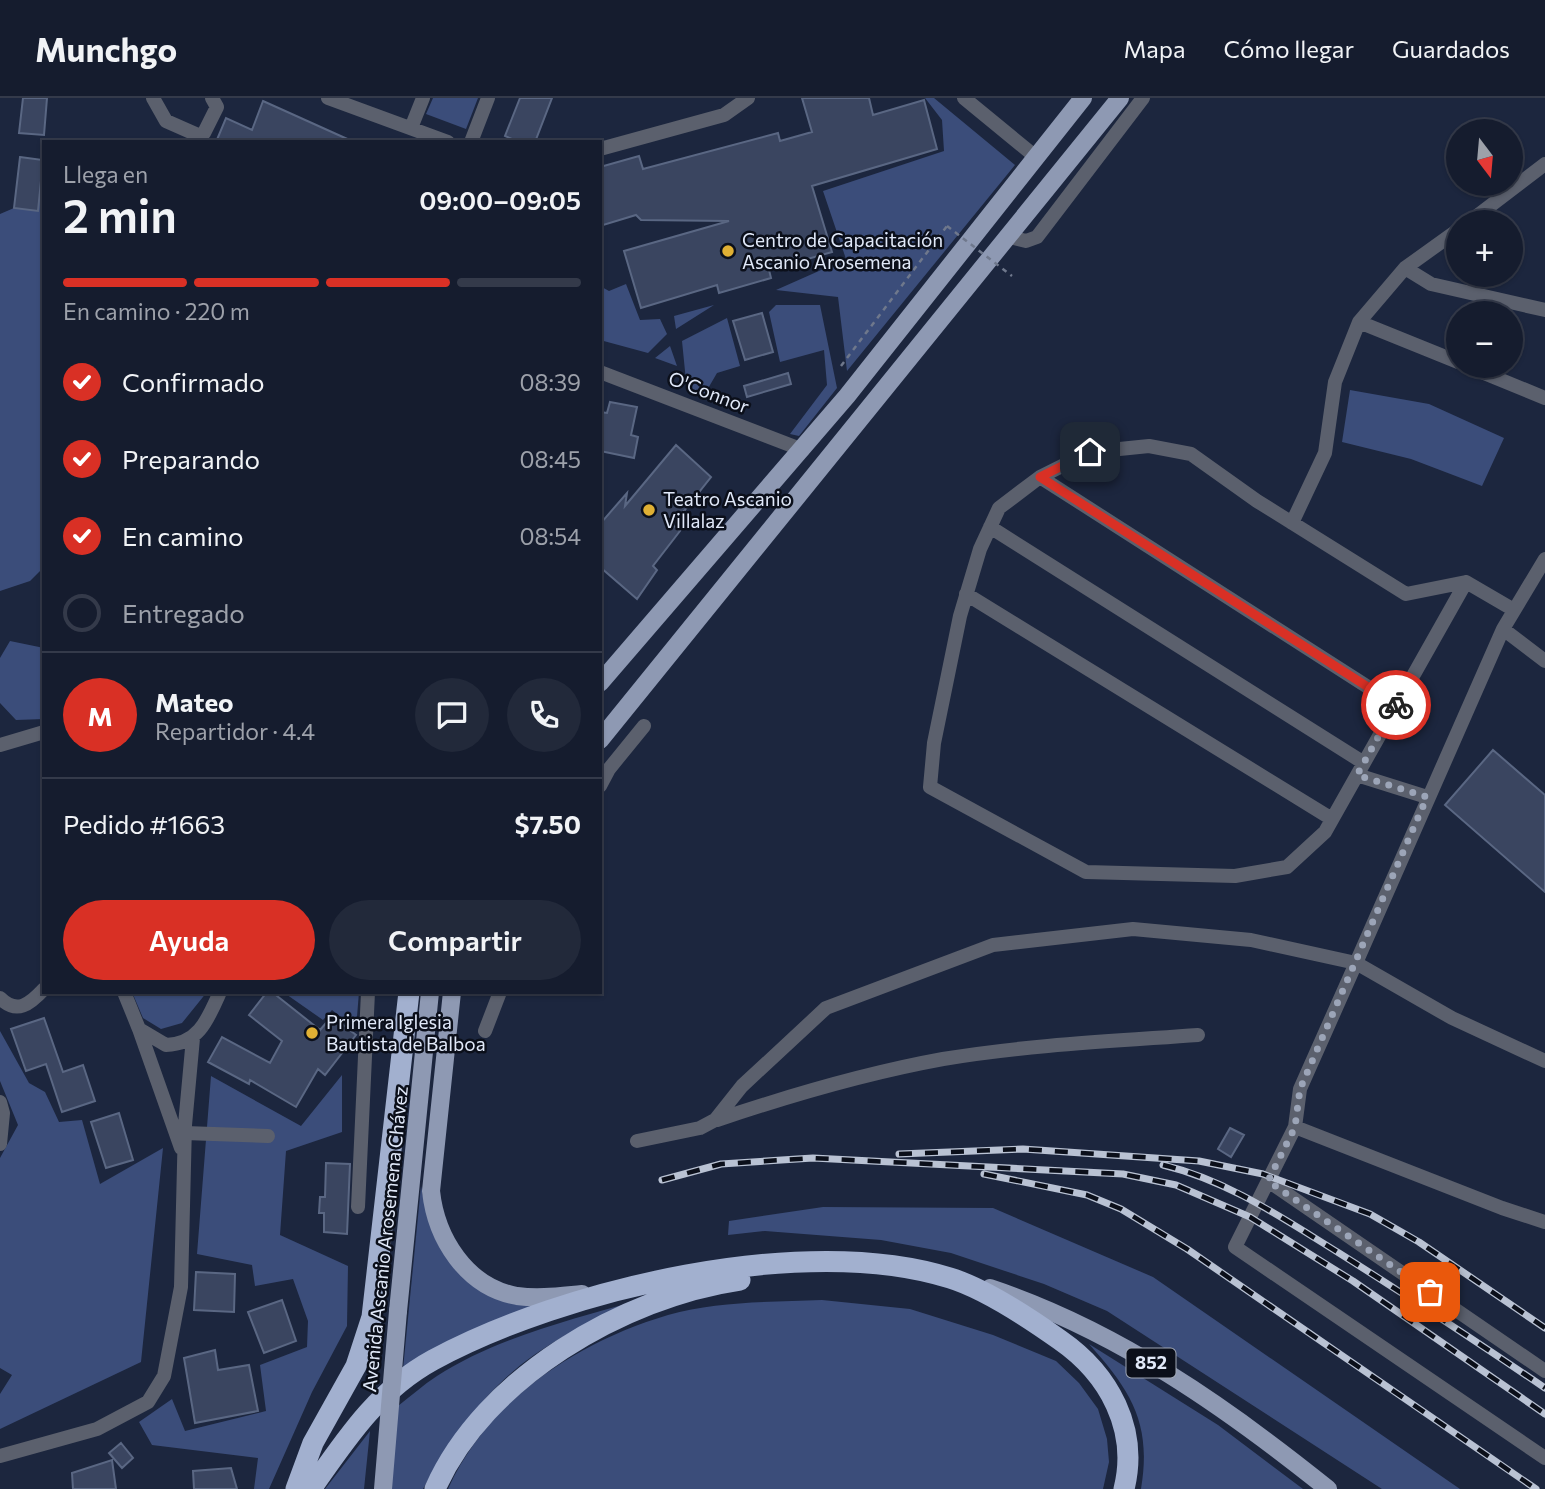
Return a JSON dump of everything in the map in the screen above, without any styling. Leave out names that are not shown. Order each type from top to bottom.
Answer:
[{"type":"highway","points":[[296,1489],[313,1443],[356,1366],[372,1317],[409,994]]},
{"type":"highway","points":[[435,1489],[475,1426],[500,1398],[524,1377],[582,1338],[659,1302],[726,1282],[864,1263]]},
{"type":"highway","name":"852","points":[[610,1291],[750,1266],[864,1263],[951,1278]]},
{"type":"highway","points":[[951,1278],[1036,1323],[1069,1346],[1097,1373],[1124,1422],[1128,1463],[1124,1489]]},
{"type":"highway","points":[[311,1489],[352,1429],[379,1400],[432,1361],[502,1329],[610,1291]]},
{"type":"main road","points":[[602,679],[803,450],[1030,152],[1083,98]]},
{"type":"main road","points":[[602,738],[1120,98]]},
{"type":"main road","name":"Avenida Ascanio Arosemena Chávez","points":[[383,1489],[430,994]]},
{"type":"main road","points":[[452,994],[431,1191],[435,1219],[446,1241],[475,1276],[516,1296],[554,1297],[610,1291]]},
{"type":"main road","name":"852","points":[[951,1278],[1012,1296],[1091,1329],[1224,1410],[1328,1489]]},
{"type":"street","points":[[153,98],[166,121],[200,136],[217,107],[212,98]]},
{"type":"street","points":[[328,98],[440,140]]},
{"type":"street","points":[[411,128],[423,98]]},
{"type":"street","points":[[472,140],[488,98]]},
{"type":"street","points":[[602,148],[724,115],[748,98]]},
{"type":"street","points":[[964,98],[1030,152]]},
{"type":"street","points":[[1010,237],[1026,241],[1037,237],[1143,98]]},
{"type":"street","points":[[1485,210],[1545,164]]},
{"type":"street","points":[[1292,523],[1325,453],[1335,382],[1359,322],[1405,268],[1446,239]]},
{"type":"street","points":[[1405,268],[1430,284],[1545,310]]},
{"type":"street","points":[[1359,322],[1446,357]]},
{"type":"street","name":"O'Connor","points":[[602,373],[803,450]]},
{"type":"street","points":[[1496,378],[1545,398]]},
{"type":"street","points":[[1466,582],[1325,832],[1287,867],[1235,876],[1086,872],[930,787],[934,743],[967,594],[999,508],[1040,477],[1090,452],[1149,446],[1191,454],[1292,523],[1406,594],[1466,582],[1514,610]]},
{"type":"street","points":[[1040,477],[1396,705]]},
{"type":"street","points":[[990,527],[1360,769],[1427,797]]},
{"type":"street","points":[[1545,559],[1503,629],[1427,797],[1300,1089],[1295,1127],[1236,1247],[1545,1458]]},
{"type":"street","points":[[967,594],[1332,819]]},
{"type":"street","points":[[1503,629],[1545,662]]},
{"type":"street","points":[[602,782],[609,769],[644,726]]},
{"type":"street","points":[[0,745],[42,733]]},
{"type":"street","points":[[715,1120],[742,1086],[826,1008],[993,945],[1133,929],[1251,940],[1356,963],[1451,1018],[1545,1061]]},
{"type":"street","points":[[0,998],[9,1006],[20,1008],[42,991]]},
{"type":"street","points":[[125,994],[185,1159]]},
{"type":"street","points":[[139,1029],[166,1045],[193,1038],[205,1025],[219,994]]},
{"type":"street","points":[[358,1207],[368,994]]},
{"type":"street","points":[[485,1031],[499,994]]},
{"type":"street","points":[[637,1141],[700,1128],[715,1120],[804,1090],[944,1059],[1107,1041],[1198,1035]]},
{"type":"street","points":[[0,1456],[97,1429],[148,1402],[164,1376],[181,1287],[185,1133],[193,1038]]},
{"type":"street","points":[[0,1102],[3,1113],[0,1144]]},
{"type":"street","points":[[1295,1127],[1502,1208],[1545,1222]]},
{"type":"street","points":[[185,1133],[268,1136]]},
{"type":"street","points":[[1268,1181],[1545,1371]]},
{"type":"path","points":[[841,366],[947,226],[1012,276]]},
{"type":"shaded area","points":[[433,98],[478,98],[466,129],[426,114]]},
{"type":"shaded area","points":[[925,98],[934,98],[1015,165],[847,371],[838,297],[776,290],[846,259],[823,191],[944,151],[942,120]]},
{"type":"shaded area","points":[[42,166],[42,569],[30,581],[0,591],[0,214],[14,208]]},
{"type":"shaded area","points":[[626,284],[640,320],[660,319],[667,334],[648,353],[602,341],[602,287],[609,291]]},
{"type":"shaded area","points":[[714,305],[676,329],[674,316]]},
{"type":"shaded area","points":[[776,305],[820,305],[837,388],[799,436],[790,434],[827,385],[824,350],[780,362],[769,312]]},
{"type":"shaded area","points":[[727,318],[740,366],[717,373],[703,397],[687,391],[682,341]]},
{"type":"shaded area","points":[[670,346],[677,366],[655,358]]},
{"type":"shaded area","points":[[1350,390],[1429,404],[1504,438],[1482,486],[1411,459],[1342,442]]},
{"type":"shaded area","points":[[10,641],[42,648],[42,719],[16,720],[0,703],[0,658]]},
{"type":"shaded area","points":[[133,994],[205,994],[182,1023],[161,1029],[143,1018]]},
{"type":"shaded area","points":[[286,994],[359,994],[356,1029],[332,1010],[323,1020]]},
{"type":"shaded area","points":[[0,1031],[29,1083],[45,1092],[59,1122],[82,1120],[100,1184],[163,1148],[141,1362],[0,1429],[0,1394],[12,1375],[0,1368],[0,1158],[18,1125],[0,1081]]},
{"type":"shaded area","points":[[342,1075],[342,1132],[286,1151],[280,1235],[348,1266],[347,1326],[312,1392],[269,1489],[254,1489],[258,1458],[152,1445],[139,1422],[172,1399],[185,1431],[266,1411],[260,1365],[307,1347],[308,1321],[293,1279],[255,1286],[252,1265],[197,1254],[211,1076],[301,1126]]},
{"type":"shaded area","points":[[421,1186],[434,1234],[456,1268],[471,1282],[489,1292],[537,1308],[464,1334],[403,1369]]},
{"type":"shaded area","points":[[823,1207],[993,1208],[1153,1277],[1460,1489],[1382,1489],[1107,1311],[1044,1284],[951,1253],[881,1240],[765,1231],[728,1235],[729,1221]]},
{"type":"shaded area","points":[[640,1300],[601,1317],[538,1352],[489,1394],[467,1421],[423,1489],[390,1489],[398,1406],[427,1383],[460,1363],[509,1340]]},
{"type":"shaded area","points":[[822,1300],[910,1309],[993,1335],[1056,1361],[1079,1383],[1098,1409],[1107,1439],[1109,1462],[1103,1489],[448,1489],[465,1457],[486,1428],[511,1402],[569,1358],[601,1341],[687,1310],[744,1303]]},
{"type":"shaded area","points":[[1089,1344],[1218,1425],[1303,1489],[1141,1489],[1143,1445],[1135,1409],[1116,1377]]},
{"type":"shaded area","points":[[370,1431],[364,1489],[325,1489]]},
{"type":"building","points":[[23,98],[47,98],[44,135],[19,133]]},
{"type":"building","points":[[520,98],[552,98],[536,140],[514,140],[505,136]]},
{"type":"building","points":[[802,98],[869,98],[873,115],[924,100],[937,149],[812,186],[832,252],[769,270],[771,278],[719,293],[717,285],[641,308],[624,251],[729,221],[641,220],[636,215],[602,225],[602,166],[639,156],[643,169],[778,133],[780,141],[812,132]]},
{"type":"building","points":[[263,101],[350,140],[217,140],[226,118],[252,130]]},
{"type":"building","points":[[20,157],[42,160],[38,211],[14,208]]},
{"type":"building","points":[[762,313],[773,352],[745,360],[733,321]]},
{"type":"building","points":[[788,373],[791,384],[747,397],[744,386]]},
{"type":"building","points":[[610,402],[637,407],[631,435],[638,437],[634,458],[602,451],[602,412],[607,413]]},
{"type":"building","name":"Teatro Ascanio Villalaz","points":[[676,445],[711,477],[673,525],[680,531],[653,566],[657,570],[637,599],[602,569],[602,522],[627,493],[625,506]]},
{"type":"building","points":[[1493,750],[1545,795],[1545,892],[1445,805]]},
{"type":"building","points":[[265,994],[275,994],[320,1030],[332,1016],[356,1035],[325,1075],[318,1069],[296,1107],[250,1080],[249,1084],[208,1062],[222,1037],[270,1063],[282,1041],[249,1015]]},
{"type":"building","points":[[44,1018],[63,1072],[83,1065],[95,1101],[62,1112],[46,1064],[26,1071],[11,1029]]},
{"type":"building","points":[[119,1113],[133,1160],[106,1168],[91,1122]]},
{"type":"building","points":[[1230,1128],[1244,1135],[1231,1157],[1218,1149]]},
{"type":"building","points":[[326,1163],[350,1164],[347,1234],[324,1232],[324,1213],[319,1213],[320,1197],[325,1197]]},
{"type":"building","points":[[196,1272],[235,1274],[234,1312],[194,1310]]},
{"type":"building","points":[[282,1300],[296,1341],[264,1353],[248,1312]]},
{"type":"building","points":[[215,1350],[218,1370],[249,1365],[258,1411],[195,1423],[184,1358]]},
{"type":"building","points":[[121,1443],[133,1458],[122,1468],[109,1453]]},
{"type":"building","points":[[112,1460],[116,1489],[73,1489],[72,1473]]},
{"type":"building","points":[[231,1468],[237,1489],[194,1489],[193,1471]]},
{"type":"railway","points":[[899,1154],[1023,1149],[1199,1161],[1263,1174],[1370,1214],[1419,1242],[1545,1328]]},
{"type":"railway","points":[[662,1180],[721,1164],[813,1158],[1123,1174],[1176,1185],[1250,1217],[1353,1281],[1545,1414]]},
{"type":"railway","points":[[1163,1165],[1210,1181],[1276,1214],[1545,1388]]},
{"type":"railway","points":[[984,1174],[1087,1195],[1121,1209],[1187,1249],[1536,1489]]},
{"type":"way so far","points":[[1396,705],[1357,775],[1427,797],[1300,1089],[1295,1127],[1268,1181],[1430,1292]]},
{"type":"place","name":"Centro de Capacitación Ascanio Arosemena","points":[[728,251]]},
{"type":"place","name":"Teatro Ascanio Villalaz","points":[[649,510]]},
{"type":"place","name":"Primera Iglesia Bautista de Balboa","points":[[312,1033]]},
{"type":"route","points":[[1090,452],[1040,477],[1396,705]]}]
